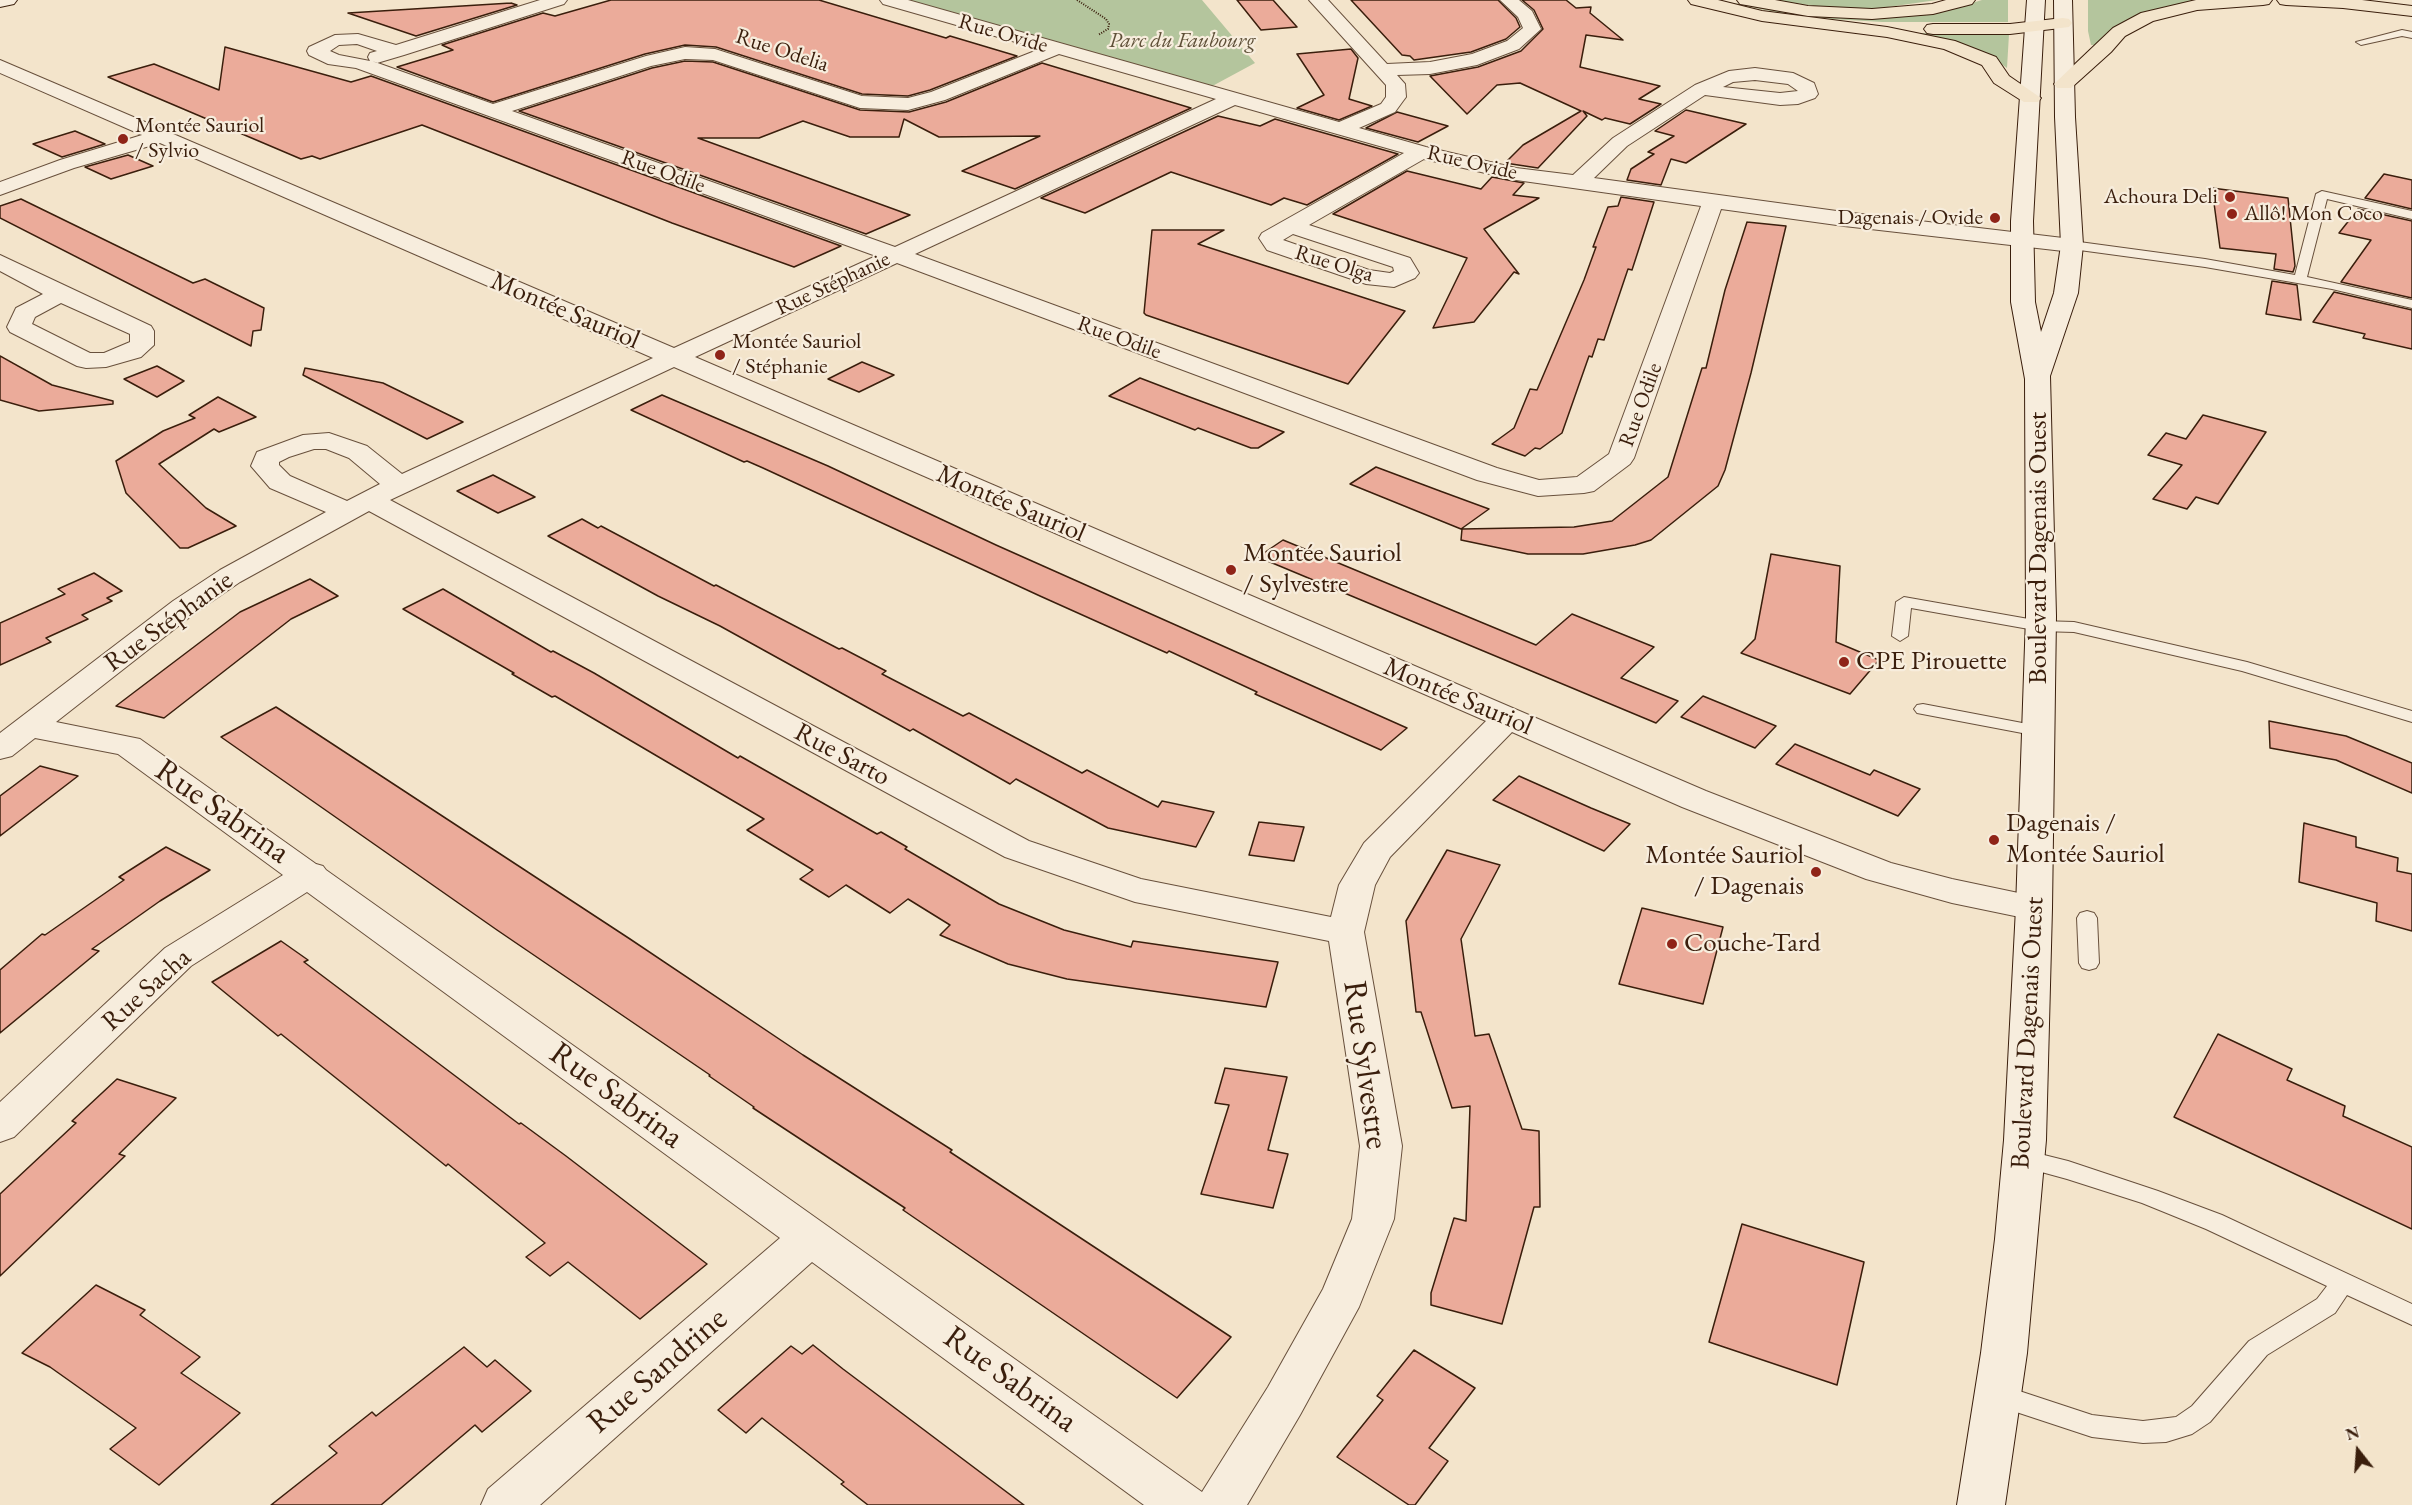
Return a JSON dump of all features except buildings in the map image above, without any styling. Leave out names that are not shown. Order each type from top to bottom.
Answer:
[{"type":"main road","points":[[1697,0],[1776,19],[1887,32],[1949,45],[1982,57],[1994,66],[2001,79],[2031,98]]},
{"type":"main road","points":[[1746,0],[1808,11],[1872,14],[1926,10],[1966,0]]},
{"type":"main road","points":[[2064,84],[2105,48],[2119,32],[2146,17],[2197,5],[2263,0]]},
{"type":"main road","points":[[2286,0],[2343,3],[2412,11]]},
{"type":"main road","points":[[2396,0],[2412,3]]},
{"type":"main road","points":[[1887,32],[2035,27],[2063,23]]},
{"type":"street","points":[[0,2],[8,0]]},
{"type":"street","name":"Rue Odile","points":[[359,63],[558,0]]},
{"type":"street","name":"Rue Ovide","points":[[889,0],[1421,152],[1516,174],[1713,202],[2072,245]]},
{"type":"street","points":[[1318,0],[1395,84],[1396,97],[1388,108],[1341,129]]},
{"type":"street","points":[[1383,70],[1430,68],[1477,59],[1513,45],[1532,30],[1526,15],[1509,0]]},
{"type":"street","name":"Boulevard Dagenais Ouest","points":[[1980,1505],[2013,1290],[2024,1159],[2034,908],[2040,626],[2038,379],[2024,303],[2024,187],[2036,0]]},
{"type":"street","name":"Boulevard Dagenais Ouest","points":[[2038,379],[2066,293],[2072,245],[2064,84],[2063,0]]},
{"type":"street","name":"Rue Odile","points":[[397,51],[358,39],[335,40],[316,51],[335,60],[359,63],[896,255],[1487,474],[1538,488],[1584,485],[1622,458],[1713,202]]},
{"type":"street","name":"Rue Odelia","points":[[491,111],[646,62],[685,53],[715,55],[860,102],[908,104],[938,96],[1062,51]]},
{"type":"street","name":"Montée Sauriol","points":[[0,66],[1694,799],[1879,871],[1952,891],[2034,908]]},
{"type":"street","points":[[1577,183],[1620,142],[1702,89]]},
{"type":"street","name":"Rue Stéphanie","points":[[16,738],[184,607],[230,576],[358,506],[1235,98]]},
{"type":"street","points":[[0,189],[67,164],[160,136]]},
{"type":"street","name":"Rue Olga","points":[[1292,226],[1401,263],[1407,273],[1394,280],[1366,277],[1275,245],[1270,238],[1421,152]]},
{"type":"street","points":[[0,262],[61,294]]},
{"type":"street","points":[[358,506],[280,482],[265,466],[266,459],[280,451],[312,441],[329,441],[358,452],[399,485]]},
{"type":"street","name":"Rue Sarto","points":[[358,506],[1017,849],[1135,890],[1346,932]]},
{"type":"street","name":"Rue Sylvestre","points":[[1221,1505],[1284,1401],[1343,1294],[1373,1219],[1381,1146],[1346,932],[1357,885],[1376,851],[1508,718]]},
{"type":"street","name":"Rue Sabrina","points":[[16,738],[128,746],[310,874],[1183,1505]]},
{"type":"street","name":"Rue Sacha","points":[[0,1126],[178,957],[310,874]]},
{"type":"street","name":"Rue Sandrine","points":[[505,1505],[812,1237]]},
{"type":"lane","points":[[2361,42],[2402,33],[2412,35]]},
{"type":"lane","points":[[2300,280],[2322,194],[2412,215]]},
{"type":"lane","points":[[2072,245],[2300,280],[2412,304]]},
{"type":"lane","points":[[1900,636],[1904,602],[2040,626],[2074,627],[2236,664],[2412,717]]},
{"type":"lane","points":[[1923,709],[2038,731]]},
{"type":"lane","points":[[2087,918],[2089,963]]},
{"type":"lane","points":[[2024,1159],[2068,1170],[2150,1197],[2214,1222],[2412,1315]]},
{"type":"lane","points":[[1998,1395],[2092,1426],[2143,1432],[2166,1431],[2183,1426],[2200,1414],[2259,1348],[2326,1306],[2343,1282]]},
{"type":"path","points":[[1062,51],[1108,29],[1109,24],[1106,19],[1077,0]]},
{"type":"green space","name":"Parc du Faubourg","points":[[889,0],[1202,0],[1255,63],[1205,90]]},
{"type":"green space","points":[[1715,0],[1784,11],[1885,18],[1945,11],[1982,0],[2008,0],[2008,22],[1882,22],[1832,19],[1786,14]]},
{"type":"green space","points":[[1772,0],[1937,0],[1881,8],[1830,8]]},
{"type":"green space","points":[[2088,0],[2210,0],[2161,8],[2131,18],[2112,29],[2096,45],[2091,45],[2088,31]]},
{"type":"green space","points":[[1916,33],[2009,34],[2007,68],[1997,61]]},
{"type":"place","name":"Montée Sauriol / Sylvio","points":[[123,139]]},
{"type":"place","name":"Achoura Deli","points":[[2230,197]]},
{"type":"place","name":"Allô! Mon Coco","points":[[2232,214]]},
{"type":"place","name":"Dagenais / Ovide","points":[[1995,218]]},
{"type":"place","name":"Montée Sauriol / Stéphanie","points":[[720,355]]},
{"type":"place","name":"Montée Sauriol / Sylvestre","points":[[1231,570]]},
{"type":"place","name":"CPE Pirouette","points":[[1844,662]]},
{"type":"place","name":"Dagenais / Montée Sauriol","points":[[1994,840]]},
{"type":"place","name":"Montée Sauriol / Dagenais","points":[[1816,872]]},
{"type":"place","name":"Couche-Tard","points":[[1672,944]]}]
